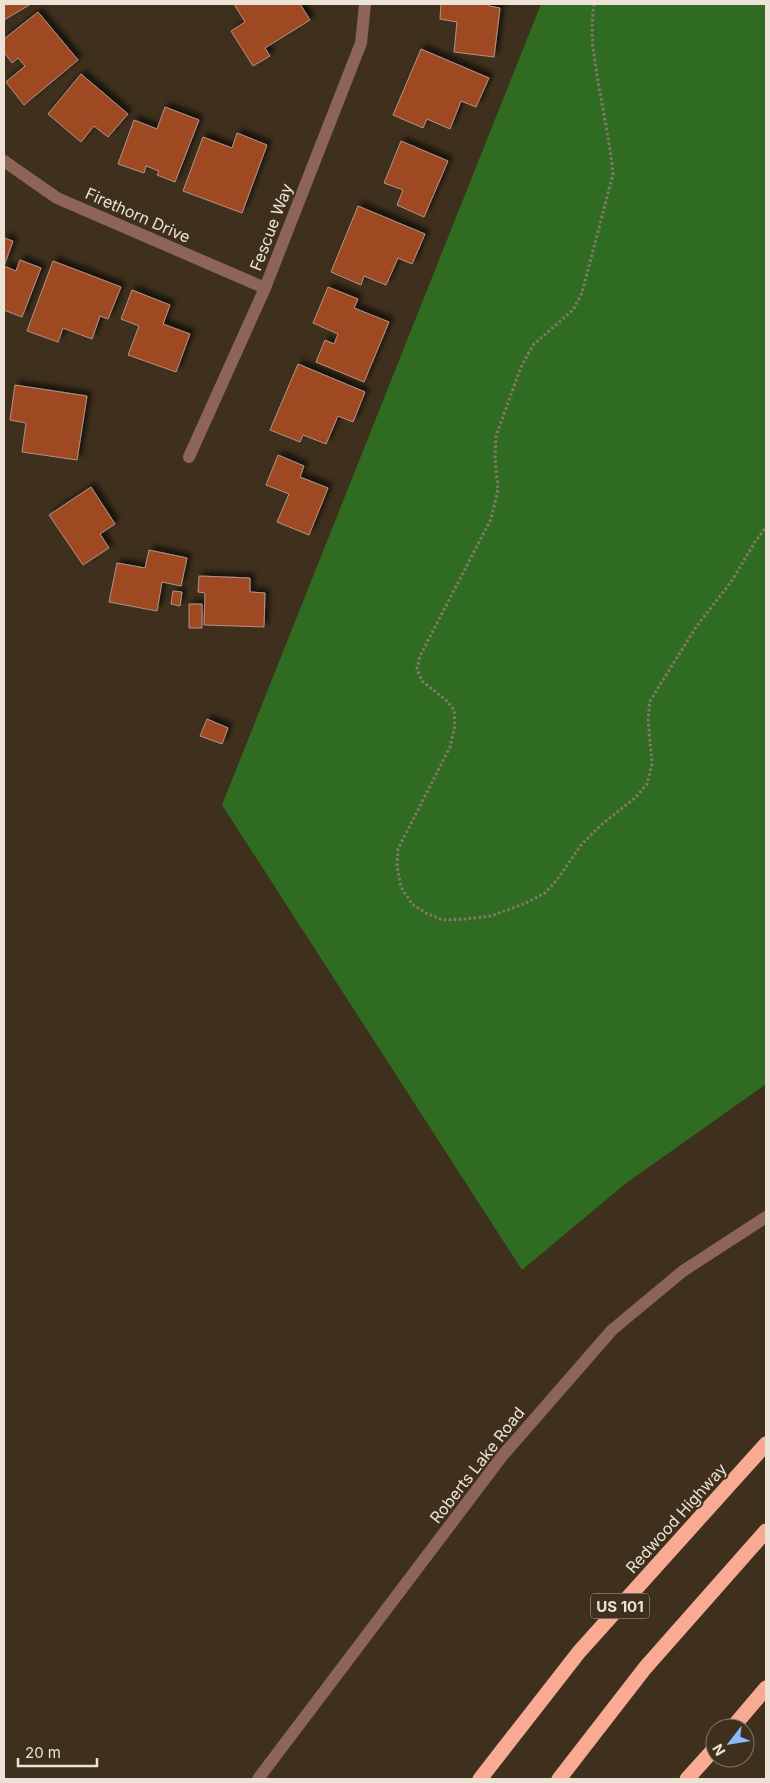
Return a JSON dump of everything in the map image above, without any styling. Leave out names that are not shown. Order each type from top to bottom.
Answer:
[{"type":"highway","name":"Redwood Highway","points":[[480,1779],[580,1652],[766,1444]]},
{"type":"highway","points":[[559,1779],[645,1668],[766,1531]]},
{"type":"highway","points":[[740,1718],[766,1688]]},
{"type":"highway","points":[[687,1779],[705,1759]]},
{"type":"highway","points":[[691,1779],[702,1762]]},
{"type":"street","name":"Fescue Way","points":[[189,457],[265,288],[361,43],[366,4]]},
{"type":"street","name":"Firethorn Drive","points":[[4,161],[58,198],[265,288]]},
{"type":"street","name":"Roberts Lake Road","points":[[258,1779],[503,1455],[612,1330],[683,1271],[766,1217]]},
{"type":"path","points":[[594,4],[592,27],[593,54],[613,174],[582,293],[573,310],[533,345],[521,367],[496,436],[495,458],[498,490],[491,519],[420,656],[418,669],[422,681],[447,701],[454,710],[455,725],[450,747],[398,849],[397,866],[401,887],[412,904],[426,913],[443,920],[465,920],[491,916],[526,903],[545,892],[557,880],[581,845],[601,825],[636,797],[647,784],[652,764],[648,719],[650,701],[696,627],[731,582],[766,527]]},
{"type":"green space","points":[[541,4],[766,4],[766,1084],[625,1184],[522,1270],[222,805]]},
{"type":"building","points":[[4,4],[31,4],[4,20]]},
{"type":"building","points":[[234,4],[300,4],[310,20],[265,48],[270,56],[253,66],[231,31],[245,22]]},
{"type":"building","points":[[441,4],[489,4],[489,6],[500,8],[494,57],[454,52],[457,22],[440,19]]},
{"type":"building","points":[[38,12],[78,60],[24,105],[6,82],[25,66],[18,58],[12,63],[4,52],[4,39]]},
{"type":"building","points":[[421,49],[489,78],[476,107],[461,101],[450,129],[427,119],[423,128],[393,115]]},
{"type":"building","points":[[81,74],[128,114],[108,137],[94,126],[81,142],[48,114]]},
{"type":"building","points":[[165,107],[199,120],[175,182],[157,175],[159,171],[146,166],[144,173],[118,164],[134,120],[157,129]]},
{"type":"building","points":[[237,133],[267,145],[242,213],[183,191],[203,137],[232,148]]},
{"type":"building","points":[[401,141],[448,161],[424,217],[397,205],[403,190],[384,183]]},
{"type":"building","points":[[358,206],[425,234],[412,264],[398,258],[386,285],[364,276],[361,285],[331,272]]},
{"type":"building","points":[[4,238],[13,241],[4,266]]},
{"type":"building","points":[[20,260],[41,268],[22,317],[4,310],[4,266],[16,271]]},
{"type":"building","points":[[53,261],[121,287],[108,319],[100,316],[92,339],[63,328],[58,342],[27,331]]},
{"type":"building","points":[[328,287],[358,299],[354,308],[389,322],[364,382],[316,362],[325,340],[334,344],[338,334],[313,323]]},
{"type":"building","points":[[132,290],[170,305],[163,324],[190,334],[176,372],[128,355],[139,326],[121,319]]},
{"type":"building","points":[[298,364],[365,392],[353,422],[338,416],[326,444],[303,435],[300,442],[270,430]]},
{"type":"building","points":[[15,385],[87,396],[77,460],[22,452],[26,423],[10,420]]},
{"type":"building","points":[[278,455],[304,466],[300,477],[328,488],[309,535],[277,522],[289,494],[266,485]]},
{"type":"building","points":[[91,487],[115,524],[100,534],[109,548],[83,565],[49,515]]},
{"type":"building","points":[[149,550],[187,558],[181,586],[162,582],[157,611],[109,602],[117,563],[145,568]]},
{"type":"building","points":[[199,576],[250,578],[250,592],[265,593],[264,627],[204,625],[205,593],[198,592]]},
{"type":"building","points":[[173,591],[182,592],[180,606],[171,604]]},
{"type":"building","points":[[189,604],[202,604],[202,628],[189,628]]},
{"type":"building","points":[[207,719],[228,728],[222,744],[200,736]]}]
